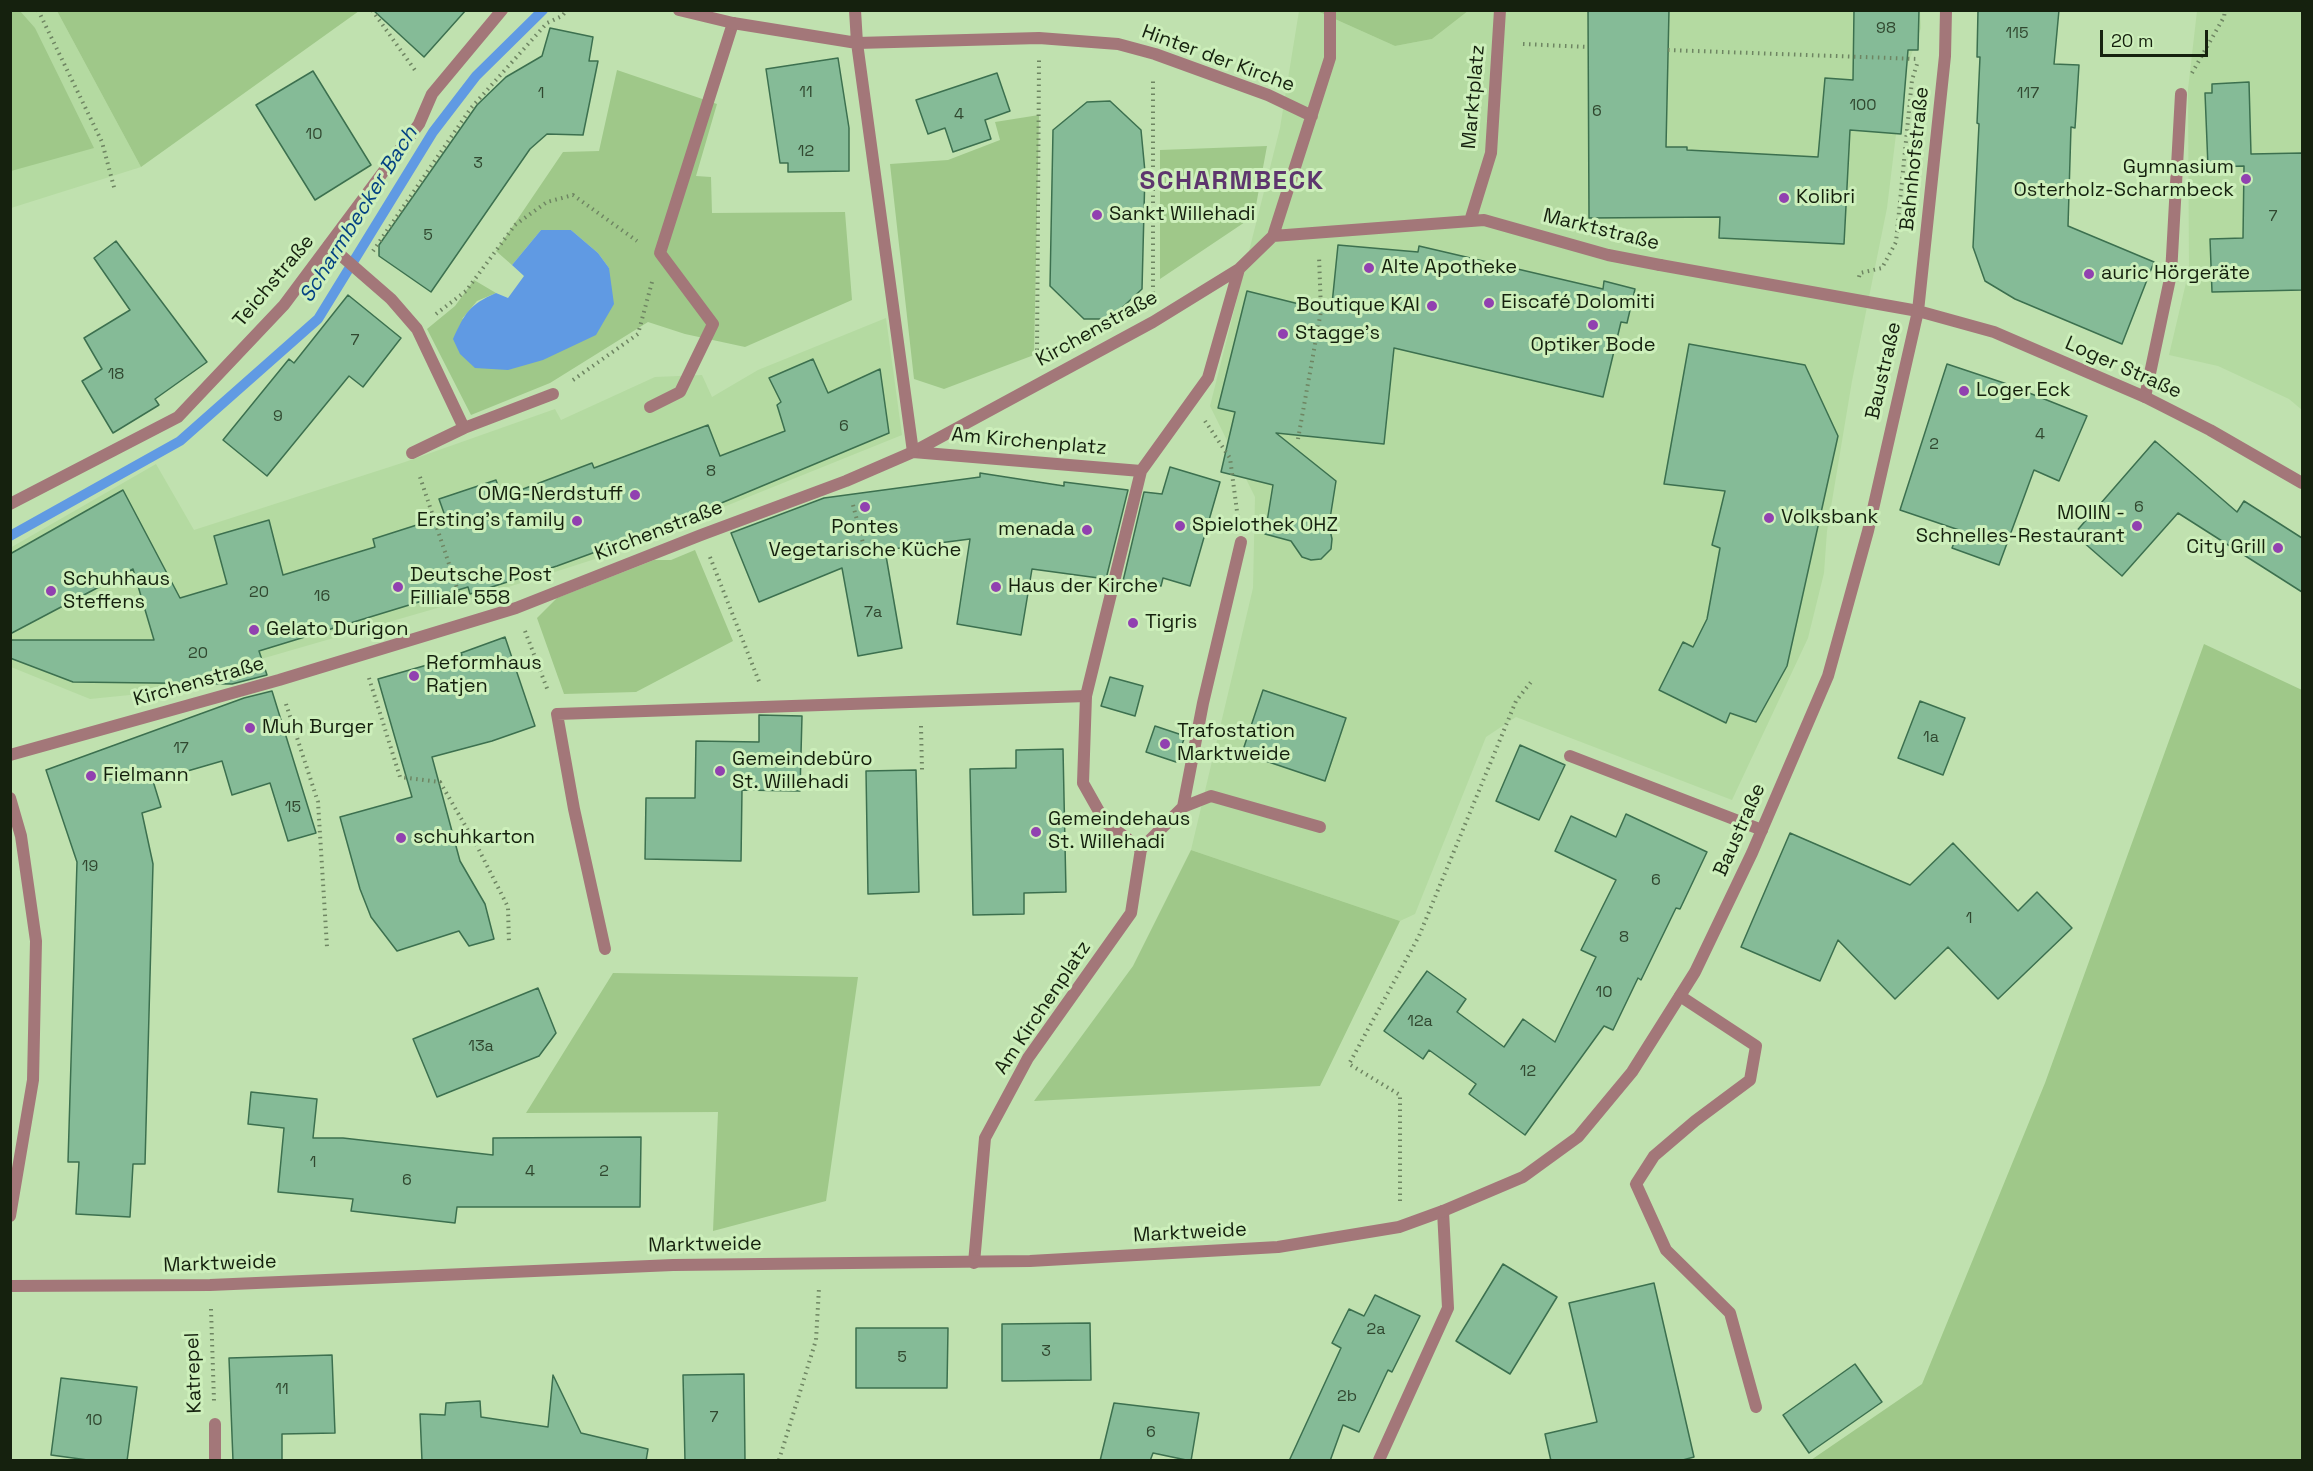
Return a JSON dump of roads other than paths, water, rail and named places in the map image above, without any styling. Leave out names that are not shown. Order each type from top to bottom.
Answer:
[{"type":"street","name":"Teichstraße","points":[[10,504],[178,417],[284,305],[418,124],[432,94],[502,10]]},
{"type":"street","points":[[679,10],[733,22],[857,43]]},
{"type":"street","points":[[855,10],[857,43],[914,452]]},
{"type":"street","name":"Hinter der Kirche","points":[[1273,236],[1330,58],[1330,10]]},
{"type":"street","name":"Marktplatz","points":[[1470,221],[1491,153],[1500,10]]},
{"type":"street","name":"Bahnhofstraße","points":[[1918,311],[1946,56],[1946,10]]},
{"type":"street","points":[[650,407],[680,392],[713,324],[660,254],[733,22]]},
{"type":"street","name":"Hinter der Kirche","points":[[857,43],[1039,38],[1118,44],[1155,54],[1268,95],[1312,116]]},
{"type":"street","points":[[2145,397],[2171,274],[2181,94]]},
{"type":"street","name":"Marktstraße","points":[[1273,236],[1484,220],[1608,255],[1918,311]]},
{"type":"street","name":"Kirchenstraße","points":[[10,755],[279,680],[516,608],[846,481],[914,452],[1153,322],[1239,269],[1273,236]]},
{"type":"street","points":[[329,245],[391,299],[417,329],[464,428]]},
{"type":"street","points":[[1239,269],[1208,378],[1142,471],[1086,696],[1083,783],[1105,822],[1141,849],[1183,807],[1211,796],[1320,827]]},
{"type":"street","name":"Loger Straße","points":[[1918,311],[1994,332],[2145,397],[2210,430],[2302,483]]},
{"type":"street","name":"Baustraße","points":[[1399,1227],[1523,1177],[1578,1137],[1632,1072],[1695,972],[1762,830],[1828,676],[1868,531],[1918,311]]},
{"type":"street","points":[[412,453],[464,428],[553,394]]},
{"type":"street","name":"Am Kirchenplatz","points":[[914,452],[1142,471]]},
{"type":"street","points":[[1183,807],[1203,703],[1241,542]]},
{"type":"street","points":[[605,949],[556,714],[1086,696]]},
{"type":"street","points":[[1570,756],[1762,830]]},
{"type":"street","points":[[10,798],[21,836],[36,941],[33,1080],[10,1216]]},
{"type":"street","name":"Am Kirchenplatz","points":[[974,1263],[985,1138],[1028,1058],[1131,913],[1141,849]]},
{"type":"street","points":[[1680,996],[1756,1046],[1750,1080],[1695,1121],[1654,1156],[1635,1184],[1665,1250],[1730,1313],[1756,1407]]},
{"type":"street","points":[[1379,1461],[1448,1308],[1443,1211]]},
{"type":"street","name":"Marktweide","points":[[10,1286],[210,1285],[673,1265],[974,1263],[1278,1247],[1399,1227]]},
{"type":"street","name":"Katrepel","points":[[214,1424],[215,1461]]},
{"type":"water","points":[[541,230],[571,230],[598,253],[609,268],[614,304],[596,335],[543,360],[508,370],[475,368],[460,354],[453,339],[457,330],[469,311],[480,302],[496,293],[508,298],[524,276],[512,265]]},
{"type":"waterway","name":"Scharmbecker Bach","points":[[10,536],[180,441],[318,319],[433,132],[476,76],[543,10]]},
{"type":"place","name":"Gymnasium Osterholz-Scharmbeck","points":[[2246,179]]},
{"type":"place","name":"Kolibri","points":[[1784,198]]},
{"type":"place","name":"Sankt Willehadi","points":[[1097,215]]},
{"type":"place","name":"Alte Apotheke","points":[[1369,268]]},
{"type":"place","name":"auric Hörgeräte","points":[[2089,274]]},
{"type":"place","name":"Eiscafé Dolomiti","points":[[1489,303]]},
{"type":"place","name":"Boutique KAI","points":[[1432,306]]},
{"type":"place","name":"Optiker Bode","points":[[1593,325]]},
{"type":"place","name":"Stagge's","points":[[1283,334]]},
{"type":"place","name":"Loger Eck","points":[[1964,391]]},
{"type":"place","name":"OMG-Nerdstuff","points":[[635,495]]},
{"type":"place","name":"Pontes Vegetarische Küche","points":[[865,507]]},
{"type":"place","name":"Volksbank","points":[[1769,518]]},
{"type":"place","name":"Ersting's family","points":[[577,521]]},
{"type":"place","name":"Spielothek OHZ","points":[[1180,526]]},
{"type":"place","name":"MOIIN - Schnelles-Restaurant","points":[[2137,526]]},
{"type":"place","name":"menada","points":[[1087,530]]},
{"type":"place","name":"City Grill","points":[[2278,548]]},
{"type":"place","name":"Deutsche Post Filliale 558","points":[[398,587]]},
{"type":"place","name":"Haus der Kirche","points":[[996,587]]},
{"type":"place","name":"Schuhhaus Steffens","points":[[51,591]]},
{"type":"place","name":"Tigris","points":[[1133,623]]},
{"type":"place","name":"Gelato Durigon","points":[[254,630]]},
{"type":"place","name":"Reformhaus Ratjen","points":[[414,676]]},
{"type":"place","name":"Muh Burger","points":[[250,728]]},
{"type":"place","name":"Trafostation Marktweide","points":[[1165,744]]},
{"type":"place","name":"Gemeindebüro St. Willehadi","points":[[720,771]]},
{"type":"place","name":"Fielmann","points":[[91,776]]},
{"type":"place","name":"Gemeindehaus St. Willehadi","points":[[1036,832]]},
{"type":"place","name":"schuhkarton","points":[[401,838]]},
{"type":"district","name":"SCHARMBECK","points":[[1232,182]]}]
